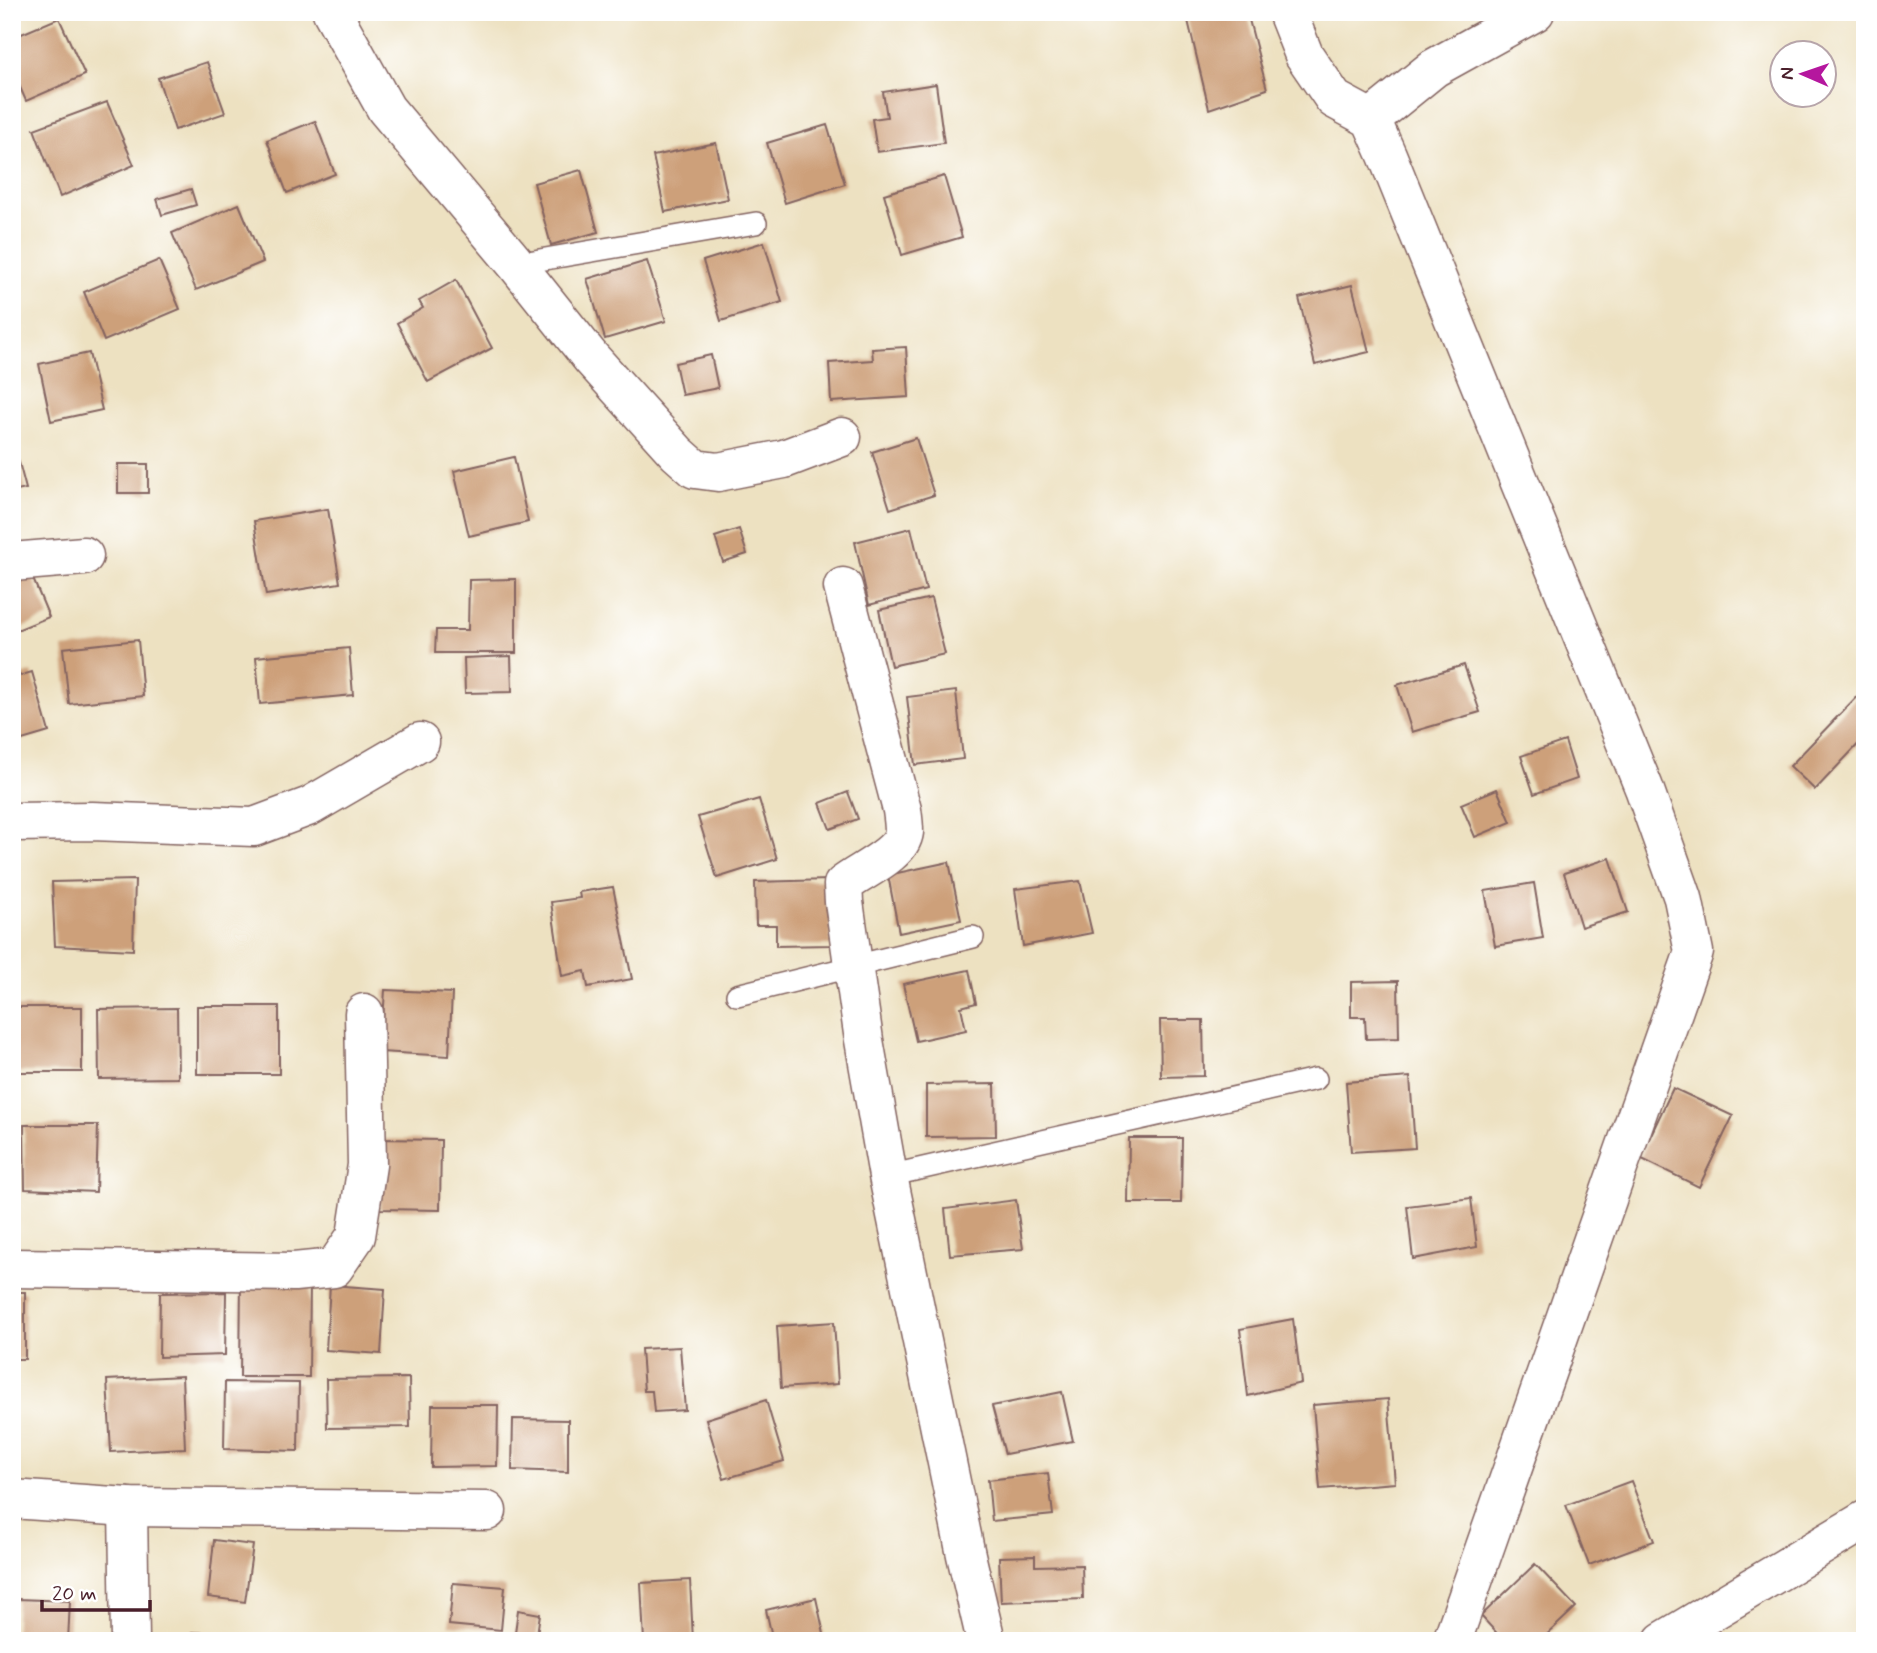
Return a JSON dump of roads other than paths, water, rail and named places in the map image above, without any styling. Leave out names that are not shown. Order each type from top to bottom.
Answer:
[{"type":"street","points":[[332,12],[386,109],[591,358],[677,453],[695,469],[718,472],[784,459],[842,437]]},
{"type":"street","points":[[1287,12],[1304,55],[1334,99],[1371,119],[1644,788],[1684,898],[1694,953],[1452,1641]]},
{"type":"street","points":[[1371,119],[1434,68],[1535,12]]},
{"type":"street","points":[[12,562],[84,556]]},
{"type":"street","points":[[843,587],[902,810],[904,835],[890,856],[857,873],[843,885],[853,966],[888,1175],[986,1641]]},
{"type":"street","points":[[12,822],[92,821],[254,827],[310,806],[420,742]]},
{"type":"street","points":[[12,1268],[294,1272],[334,1268],[356,1236],[367,1165],[364,1013]]},
{"type":"street","points":[[12,1499],[128,1507],[487,1511]]},
{"type":"street","points":[[128,1507],[130,1641]]},
{"type":"street","points":[[1663,1641],[1865,1520]]},
{"type":"lane","points":[[516,264],[756,223]]},
{"type":"lane","points":[[737,995],[973,937]]},
{"type":"lane","points":[[888,1175],[1316,1079]]}]
